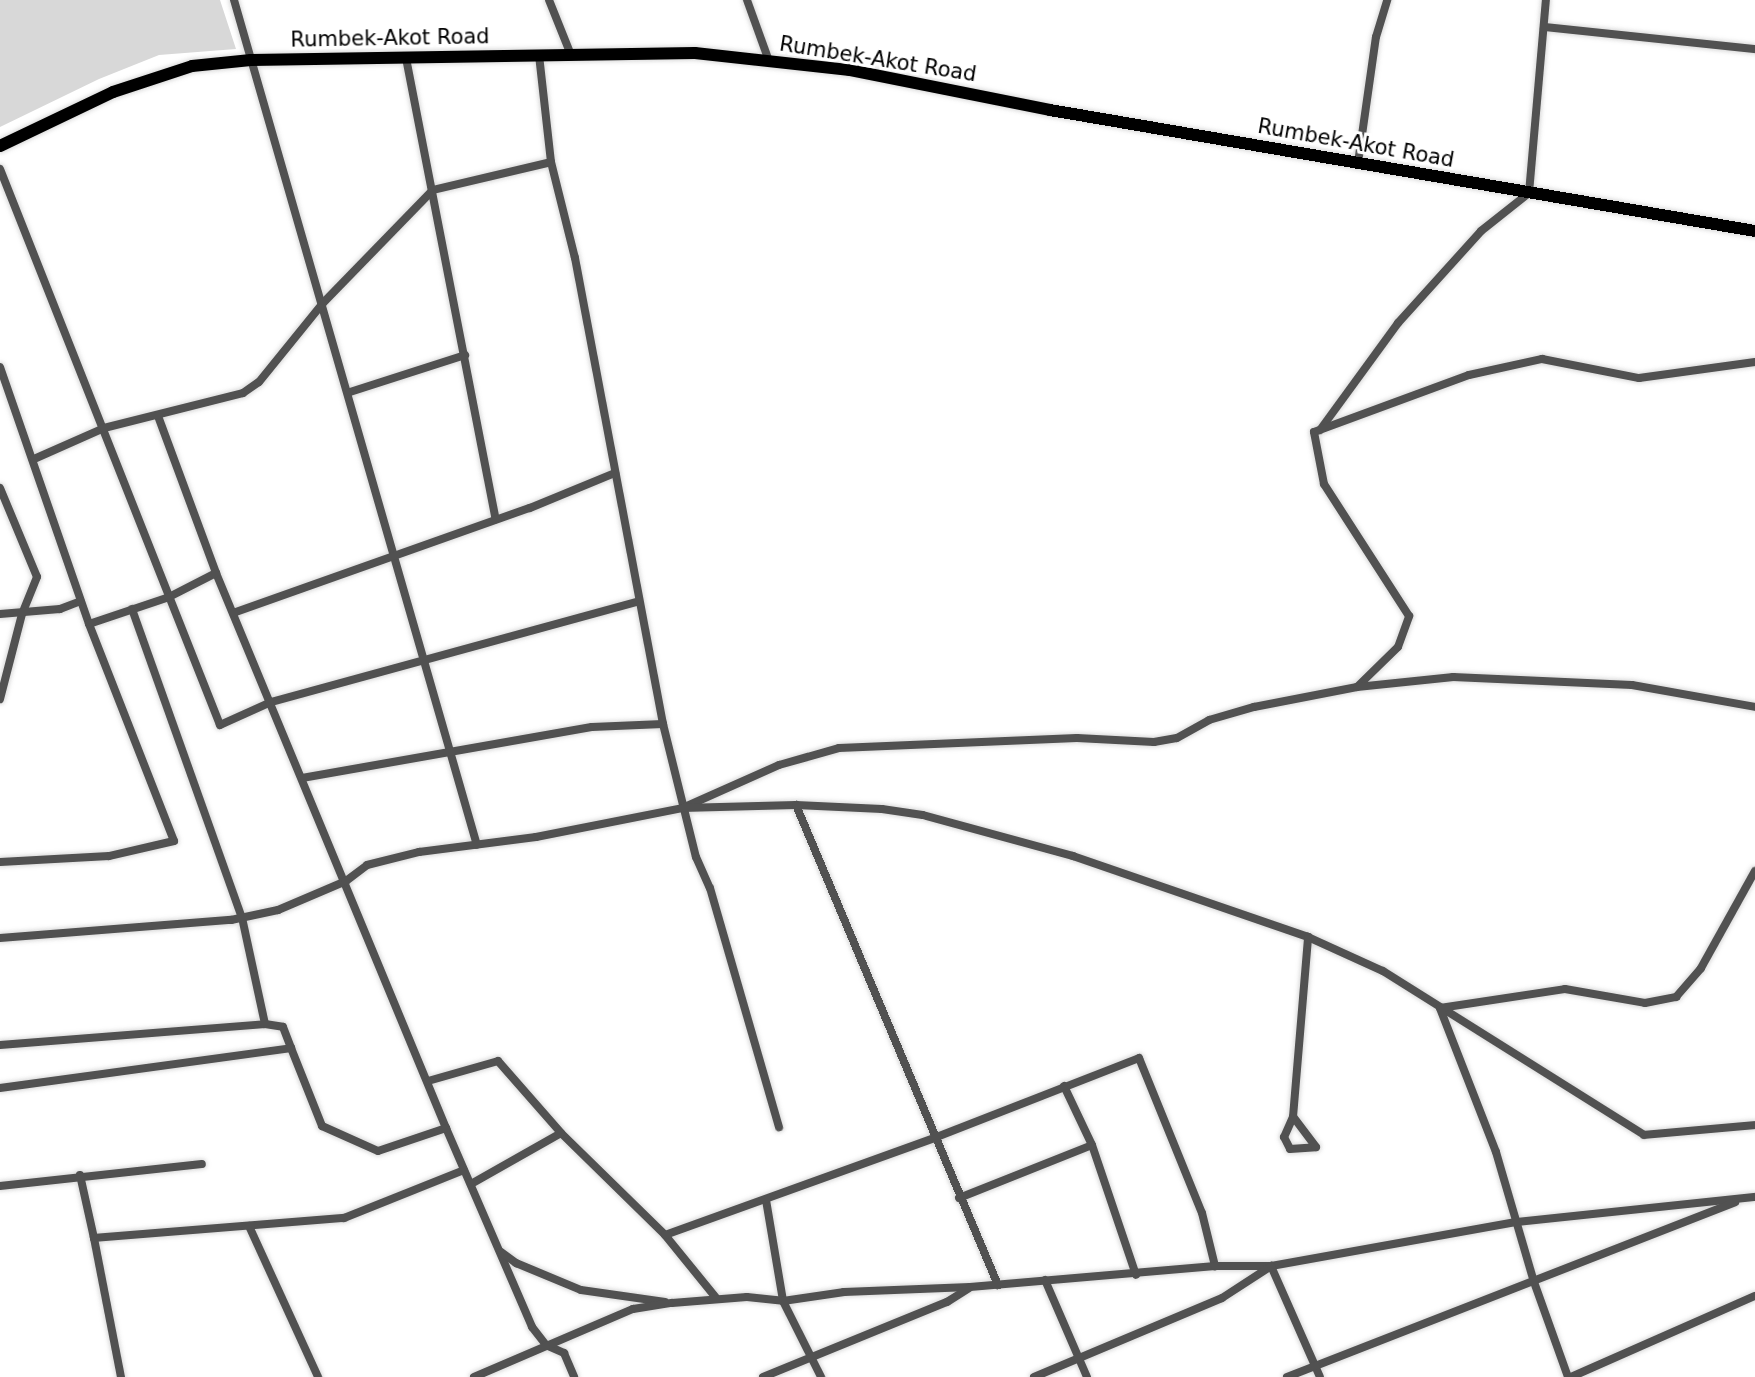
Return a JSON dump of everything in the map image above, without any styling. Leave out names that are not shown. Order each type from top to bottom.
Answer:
[{"type":"main road","name":"Rumbek-Akot Road","points":[[0,146],[160,73],[251,60],[695,53],[850,70],[1050,110],[1755,231]]},
{"type":"street","points":[[234,0],[350,392],[477,845]]},
{"type":"street","points":[[549,0],[571,55]]},
{"type":"street","points":[[747,0],[769,61]]},
{"type":"street","points":[[1358,164],[1376,37],[1387,0]]},
{"type":"street","points":[[1320,430],[1398,324],[1481,231],[1529,193],[1546,0]]},
{"type":"street","points":[[1544,27],[1755,49]]},
{"type":"street","points":[[539,56],[551,162],[575,258],[637,602],[663,724],[682,808],[721,922],[779,1127]]},
{"type":"street","points":[[406,58],[496,519]]},
{"type":"street","points":[[34,459],[104,428],[223,400],[259,382],[323,303],[433,190],[551,162]]},
{"type":"street","points":[[0,170],[104,428],[219,725],[270,702],[637,602]]},
{"type":"street","points":[[350,392],[465,355]]},
{"type":"street","points":[[1357,687],[1398,647],[1409,616],[1324,484],[1314,432],[1469,375],[1542,359],[1639,378],[1755,362]]},
{"type":"street","points":[[0,367],[34,459],[89,624],[174,840],[109,856],[0,862]]},
{"type":"street","points":[[158,416],[216,573],[499,1251],[532,1327],[546,1345],[564,1353],[574,1377]]},
{"type":"street","points":[[233,613],[395,553],[496,519],[615,473]]},
{"type":"street","points":[[0,488],[37,577],[22,614],[0,699]]},
{"type":"street","points":[[89,624],[169,597],[216,573]]},
{"type":"street","points":[[0,614],[22,614],[60,609],[81,601]]},
{"type":"street","points":[[132,609],[242,918],[265,1024]]},
{"type":"street","points":[[682,808],[779,765],[839,747],[1077,738],[1154,742],[1177,738],[1209,720],[1254,707],[1357,687],[1453,677],[1632,685],[1755,706]]},
{"type":"street","points":[[303,778],[451,750],[592,727],[663,724]]},
{"type":"street","points":[[0,938],[242,918],[278,910],[346,881],[368,866],[419,852],[477,845],[682,808],[796,805],[923,815],[1073,856],[1308,937],[1383,971],[1644,1136],[1755,1125]]},
{"type":"street","points":[[796,805],[959,1198],[998,1285]]},
{"type":"street","points":[[1440,1008],[1565,989],[1645,1003],[1676,997],[1701,968],[1755,871]]},
{"type":"street","points":[[1293,1117],[1317,1147],[1290,1149],[1284,1137],[1293,1117],[1308,937]]},
{"type":"street","points":[[1440,1008],[1496,1152],[1534,1282],[1570,1377],[1755,1296]]},
{"type":"street","points":[[0,1045],[265,1024],[283,1027],[322,1126],[378,1151],[446,1128]]},
{"type":"street","points":[[0,1088],[291,1048]]},
{"type":"street","points":[[665,1235],[934,1138],[1139,1058],[1202,1213],[1215,1266]]},
{"type":"street","points":[[428,1081],[498,1061],[561,1133],[665,1235],[717,1299]]},
{"type":"street","points":[[1064,1086],[1092,1145],[1136,1275]]},
{"type":"street","points":[[471,1184],[561,1133]]},
{"type":"street","points":[[959,1198],[1092,1145]]},
{"type":"street","points":[[0,1186],[80,1175],[202,1164]]},
{"type":"street","points":[[94,1238],[344,1218],[464,1170]]},
{"type":"street","points":[[80,1175],[121,1377]]},
{"type":"street","points":[[474,1377],[633,1309],[672,1303],[747,1297],[783,1301],[844,1292],[970,1287],[1136,1275],[1215,1266],[1271,1266],[1516,1222],[1755,1197]]},
{"type":"street","points":[[1287,1377],[1744,1198]]},
{"type":"street","points":[[766,1200],[783,1301],[821,1377]]},
{"type":"street","points":[[249,1226],[318,1377]]},
{"type":"street","points":[[499,1251],[516,1263],[581,1290],[672,1303]]},
{"type":"street","points":[[1034,1377],[1222,1298],[1271,1266]]},
{"type":"street","points":[[1271,1266],[1320,1377]]},
{"type":"street","points":[[1045,1280],[1087,1377]]},
{"type":"street","points":[[764,1377],[947,1302],[970,1287]]},
{"type":"shaded area","points":[[0,0],[220,0],[236,49],[159,55],[99,79],[0,127]]}]
